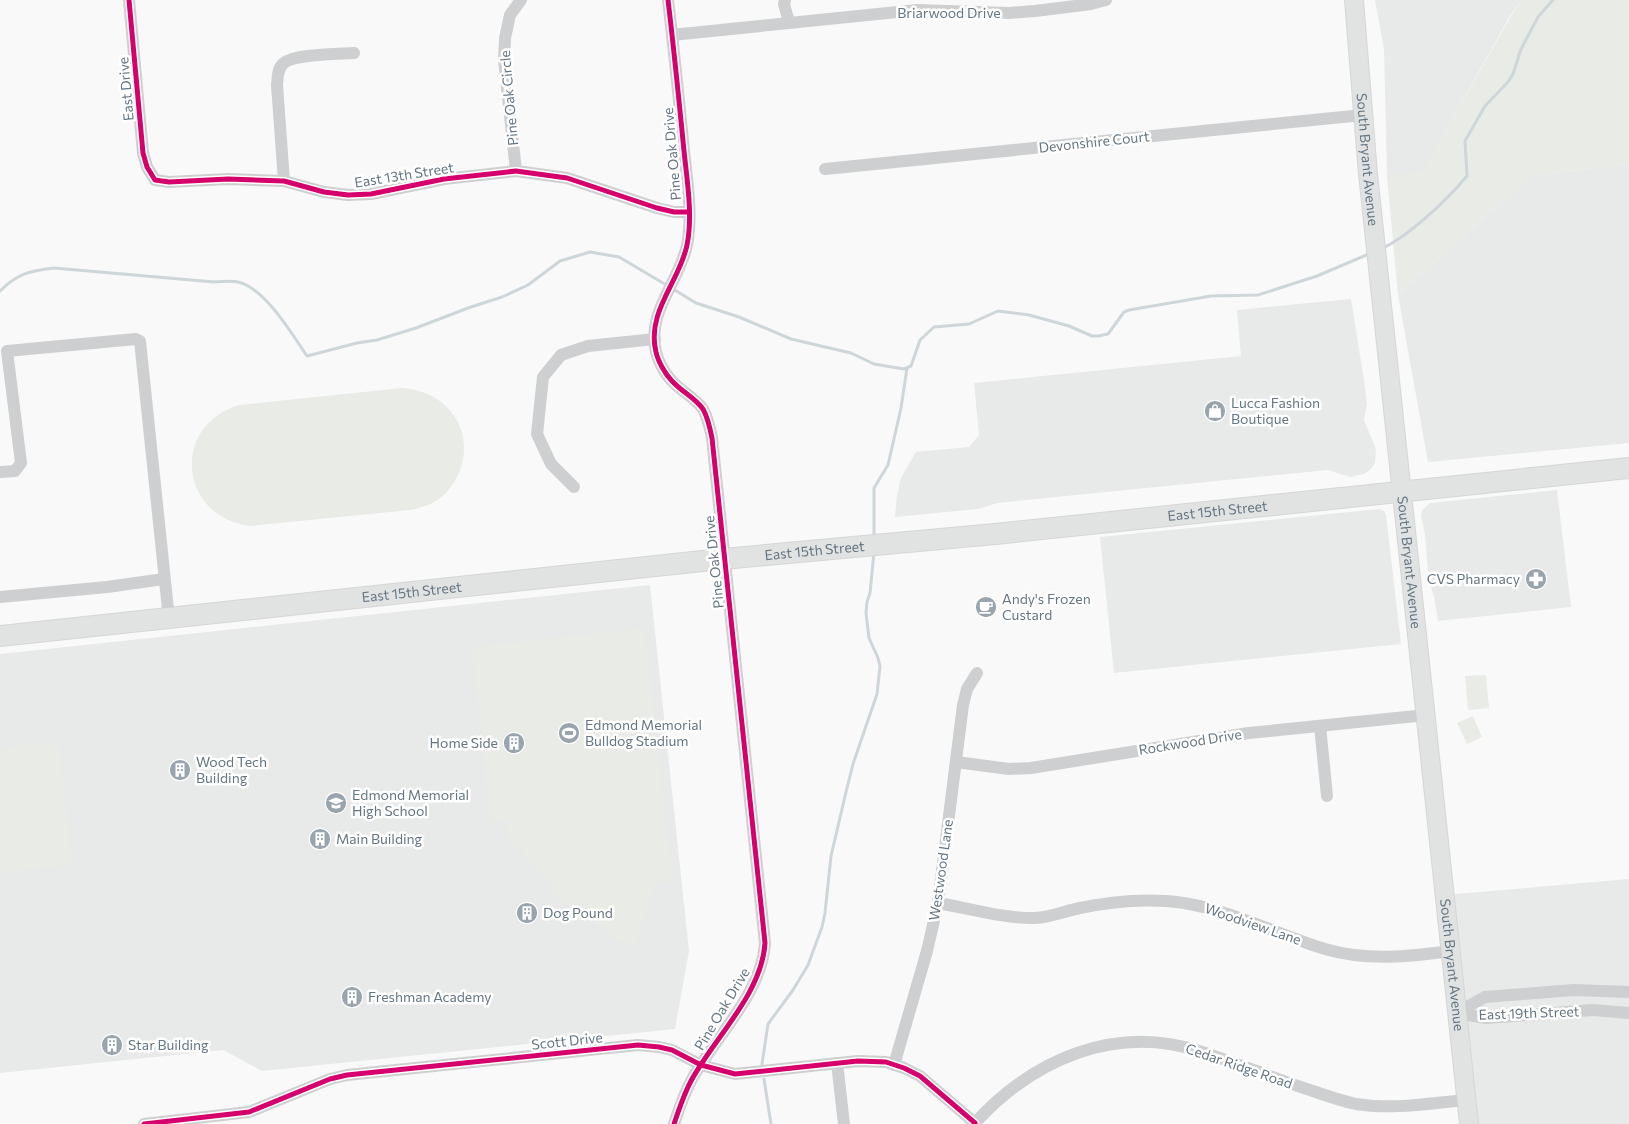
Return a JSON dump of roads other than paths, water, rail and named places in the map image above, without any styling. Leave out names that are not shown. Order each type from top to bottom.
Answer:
[{"type":"main road","name":"South Bryant Avenue","points":[[1354,0],[1375,238],[1468,1124]]},
{"type":"main road","name":"East 15th Street","points":[[0,636],[725,559],[995,534],[1629,468]]},
{"type":"street","name":"East Drive","points":[[129,0],[143,153],[151,175]]},
{"type":"street","name":"Pine Oak Circle","points":[[516,171],[504,60],[505,38],[510,15],[521,0]]},
{"type":"street","name":"Pine Oak Drive","points":[[668,0],[690,231],[683,261],[662,301],[654,339],[656,352],[667,374],[672,381],[692,397],[703,409],[708,419],[712,438],[765,943],[763,962],[750,989],[686,1091],[674,1124]]},
{"type":"street","points":[[785,0],[784,4],[789,22]]},
{"type":"street","name":"Briarwood Drive","points":[[672,35],[917,10],[1035,11],[1091,4],[1106,0]]},
{"type":"street","points":[[284,181],[277,85],[278,70],[283,63],[295,58],[354,53]]},
{"type":"street","name":"Devonshire Court","points":[[825,169],[1363,115]]},
{"type":"street","name":"East 13th Street","points":[[151,175],[156,180],[169,182],[228,179],[284,181],[324,192],[348,195],[371,194],[444,179],[516,171],[567,178],[657,208],[674,212],[689,212]]},
{"type":"street","points":[[0,472],[15,470],[21,463],[7,351],[136,339],[140,341],[169,619]]},
{"type":"street","points":[[574,487],[551,464],[537,434],[543,377],[561,355],[588,346],[654,339]]},
{"type":"street","points":[[0,597],[107,587],[164,579]]},
{"type":"street","name":"Westwood Lane","points":[[894,1065],[928,950],[938,903],[963,705],[967,689],[976,673]]},
{"type":"street","name":"Rockwood Drive","points":[[956,762],[1009,768],[1031,768],[1249,733],[1426,715]]},
{"type":"street","points":[[1320,726],[1327,796]]},
{"type":"street","name":"Woodview Lane","points":[[938,903],[1016,917],[1034,918],[1112,902],[1167,901],[1196,905],[1237,916],[1337,951],[1378,957],[1401,957],[1450,951]]},
{"type":"street","name":"East 19th Street","points":[[1456,1013],[1485,997],[1573,990],[1629,992]]},
{"type":"street","name":"East 19th Street","points":[[1456,1013],[1486,1018],[1593,1010],[1629,1013]]},
{"type":"street","name":"Cedar Ridge Road","points":[[975,1124],[1012,1088],[1038,1070],[1058,1060],[1087,1049],[1142,1041],[1201,1051],[1303,1088],[1357,1104],[1393,1107],[1466,1100]]},
{"type":"street","name":"Scott Drive","points":[[144,1124],[248,1112],[341,1076],[638,1045],[672,1050],[701,1065],[735,1074],[867,1061],[894,1065],[920,1076],[975,1124]]},
{"type":"street","points":[[837,1063],[844,1124]]},
{"type":"waterway","points":[[1381,249],[1427,217],[1467,176],[1465,141],[1485,106],[1508,82],[1513,74],[1521,49],[1538,17],[1553,0]]},
{"type":"waterway","points":[[0,291],[13,280],[25,274],[54,268],[214,282],[238,282],[248,286],[268,302],[286,324],[307,356],[357,343],[377,340],[502,297],[528,285],[560,261],[590,252],[619,257],[668,286]]},
{"type":"waterway","points":[[673,289],[696,303],[739,317],[791,339],[851,353],[874,364],[904,369],[911,366],[920,340],[934,327],[969,324],[998,311],[1029,315],[1069,326],[1092,336],[1098,336],[1108,334],[1124,312],[1129,310],[1211,296],[1258,295],[1317,276],[1371,253]]},
{"type":"waterway","points":[[874,538],[874,488],[888,465],[901,408],[907,368]]},
{"type":"waterway","points":[[762,1064],[768,1024],[793,990],[808,965],[822,927],[831,856],[846,792],[853,764],[877,694],[880,666],[869,638],[866,613],[874,552]]},
{"type":"waterway","points":[[764,1079],[771,1124]]},
{"type":"place","name":"Lucca Fashion Boutique","points":[[1215,411]]},
{"type":"place","name":"CVS Pharmacy","points":[[1536,579]]},
{"type":"place","name":"Andy's Frozen Custard","points":[[986,607]]},
{"type":"place","name":"Edmond Memorial Bulldog Stadium","points":[[569,733]]},
{"type":"place","name":"Home Side","points":[[514,743]]},
{"type":"place","name":"Wood Tech Building","points":[[180,770]]},
{"type":"place","name":"Edmond Memorial High School","points":[[336,803]]},
{"type":"place","name":"Main Building","points":[[320,839]]},
{"type":"place","name":"Dog Pound","points":[[527,913]]},
{"type":"place","name":"Freshman Academy","points":[[352,997]]},
{"type":"place","name":"Star Building","points":[[112,1045]]}]
